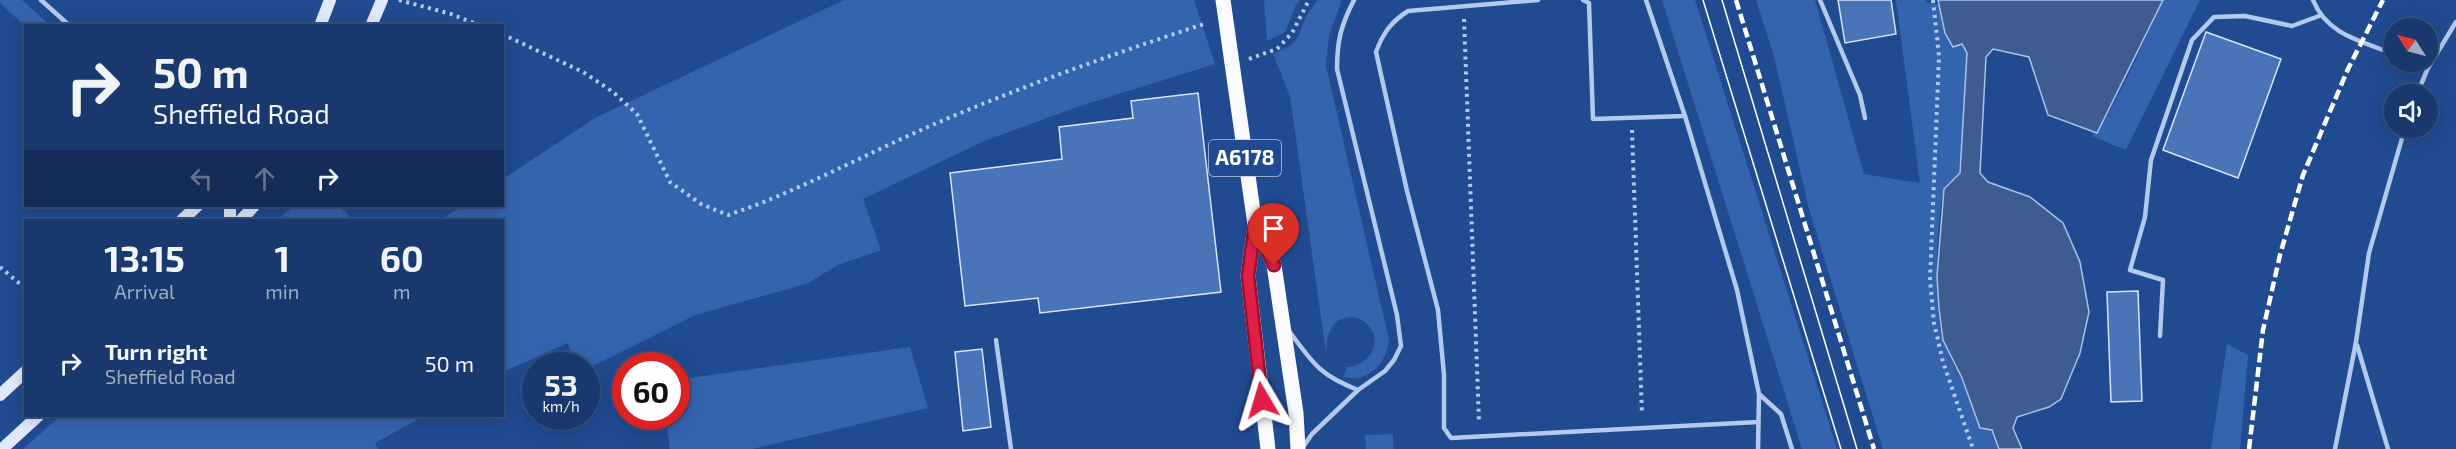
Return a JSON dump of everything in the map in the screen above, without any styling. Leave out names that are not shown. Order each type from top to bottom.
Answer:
[{"type":"main road","name":"A6178","points":[[1223,0],[1255,225],[1248,276],[1268,449]]},
{"type":"main road","name":"A6178","points":[[1255,225],[1274,265],[1300,449]]},
{"type":"street","points":[[321,24],[330,0]]},
{"type":"street","points":[[372,24],[382,0]]},
{"type":"street","points":[[183,219],[196,207]]},
{"type":"street","points":[[242,219],[253,207]]},
{"type":"street","points":[[0,395],[24,373]]},
{"type":"street","points":[[2,449],[37,417]]},
{"type":"lane","points":[[41,0],[68,24]]},
{"type":"lane","points":[[1300,449],[1312,434],[1358,390],[1385,371],[1401,346],[1397,315],[1337,69],[1337,45],[1342,21],[1354,0]]},
{"type":"lane","points":[[1538,0],[1408,11],[1396,19],[1383,33],[1376,52],[1410,202],[1438,310],[1444,428],[1451,438],[1758,422]]},
{"type":"lane","points":[[1583,0],[1589,3],[1593,119],[1685,116]]},
{"type":"lane","points":[[1646,0],[1685,116],[1737,290],[1759,394],[1758,449]]},
{"type":"lane","points":[[1820,0],[1860,95],[1864,118]]},
{"type":"lane","points":[[2313,0],[2319,16],[2338,32],[2384,50]]},
{"type":"lane","points":[[2160,336],[2163,280],[2130,270],[2145,217],[2151,160],[2192,40],[2214,17],[2245,16],[2292,26],[2319,16]]},
{"type":"lane","points":[[2438,52],[2456,22]]},
{"type":"lane","points":[[2335,449],[2356,342],[2369,253],[2402,138]]},
{"type":"lane","points":[[1284,323],[1318,369],[1337,382],[1358,390]]},
{"type":"lane","points":[[996,340],[1011,449]]},
{"type":"lane","points":[[2356,342],[2388,449]]},
{"type":"lane","points":[[1759,394],[1780,414],[1792,449]]},
{"type":"path","points":[[399,0],[451,14],[476,24]]},
{"type":"path","points":[[1232,66],[1277,49],[1292,33],[1309,0]]},
{"type":"path","points":[[1933,0],[1939,56],[1930,280],[1934,323],[1943,362],[1974,449]]},
{"type":"path","points":[[1463,6],[1480,436]]},
{"type":"path","points":[[504,35],[583,72],[613,92],[637,114],[670,182],[701,204],[728,215],[770,201],[936,123],[1045,80],[1224,17]]},
{"type":"path","points":[[1631,118],[1642,428]]},
{"type":"path","points":[[0,267],[24,287]]},
{"type":"shaded area","points":[[0,0],[22,0],[49,24],[24,25],[0,3]]},
{"type":"shaded area","points":[[844,0],[1194,0],[1215,64],[1083,105],[984,141],[863,199],[881,250],[838,265],[806,284],[695,315],[621,352],[612,352],[612,356],[600,362],[600,352],[571,352],[568,343],[548,352],[522,352],[522,364],[504,372],[504,219],[442,219],[461,207],[504,207],[504,178],[595,118]]},
{"type":"shaded area","points":[[1264,0],[1300,0],[1285,32],[1267,41]]},
{"type":"shaded area","points":[[1318,0],[1342,0],[1329,35],[1326,66],[1389,340],[1384,357],[1375,370],[1361,377],[1352,378],[1343,377],[1347,367],[1361,363],[1367,358],[1375,339],[1373,332],[1363,321],[1353,317],[1342,319],[1333,326],[1328,337],[1326,353],[1290,96],[1273,54],[1290,46],[1298,37],[1307,15]]},
{"type":"shaded area","points":[[1662,0],[1695,0],[1837,449],[1802,449]]},
{"type":"shaded area","points":[[1756,0],[1815,0],[1864,174],[1920,183],[1896,0],[1926,0],[1926,3],[1938,4],[1945,33],[1953,46],[1962,43],[1967,53],[1960,173],[1945,188],[1941,204],[1937,266],[1938,311],[1944,342],[1950,356],[1999,449],[1883,449],[1809,209],[1774,56]]},
{"type":"shaded area","points":[[1938,0],[2163,0],[2097,133],[2048,115],[2029,57],[1993,49],[1986,57],[1980,173],[1988,182],[2030,197],[2063,223],[2080,262],[2089,312],[2080,353],[2061,399],[2049,407],[2017,417],[2013,428],[2022,449],[1999,449],[1992,430],[1980,428],[1962,378],[1943,340],[1937,276],[1944,189],[1960,173],[1967,53],[1962,44],[1953,47],[1945,33]]},
{"type":"shaded area","points":[[2163,0],[2200,0],[2126,150],[2092,136],[2118,95]]},
{"type":"shaded area","points":[[293,207],[340,207],[352,219],[278,219]]},
{"type":"shaded area","points":[[2227,344],[2248,355],[2240,449],[2211,449]]},
{"type":"shaded area","points":[[910,347],[928,408],[752,449],[670,449],[668,430],[690,430],[690,378]]},
{"type":"shaded area","points":[[59,417],[422,417],[375,443],[378,449],[23,449]]},
{"type":"shaded area","points":[[1393,434],[1393,449],[1366,449],[1365,435]]},
{"type":"building","points":[[1838,0],[1891,0],[1896,34],[1845,43]]},
{"type":"building","points":[[2206,32],[2281,59],[2238,178],[2163,150]]},
{"type":"building","points":[[1198,93],[1221,292],[1040,313],[1038,298],[965,306],[950,173],[1062,159],[1059,127],[1133,118],[1131,101]]},
{"type":"building","points":[[2138,291],[2142,401],[2111,402],[2107,292]]},
{"type":"building","points":[[982,349],[991,427],[963,431],[955,352]]},
{"type":"tram line","points":[[1703,0],[1841,449]]},
{"type":"tram line","points":[[1722,0],[1857,449]]},
{"type":"railway","points":[[1736,0],[1874,449]]},
{"type":"railway","points":[[2249,449],[2263,330],[2280,255],[2303,175],[2348,69],[2383,0]]},
{"type":"route","points":[[1262,400],[1248,276],[1255,225],[1274,265]]}]
